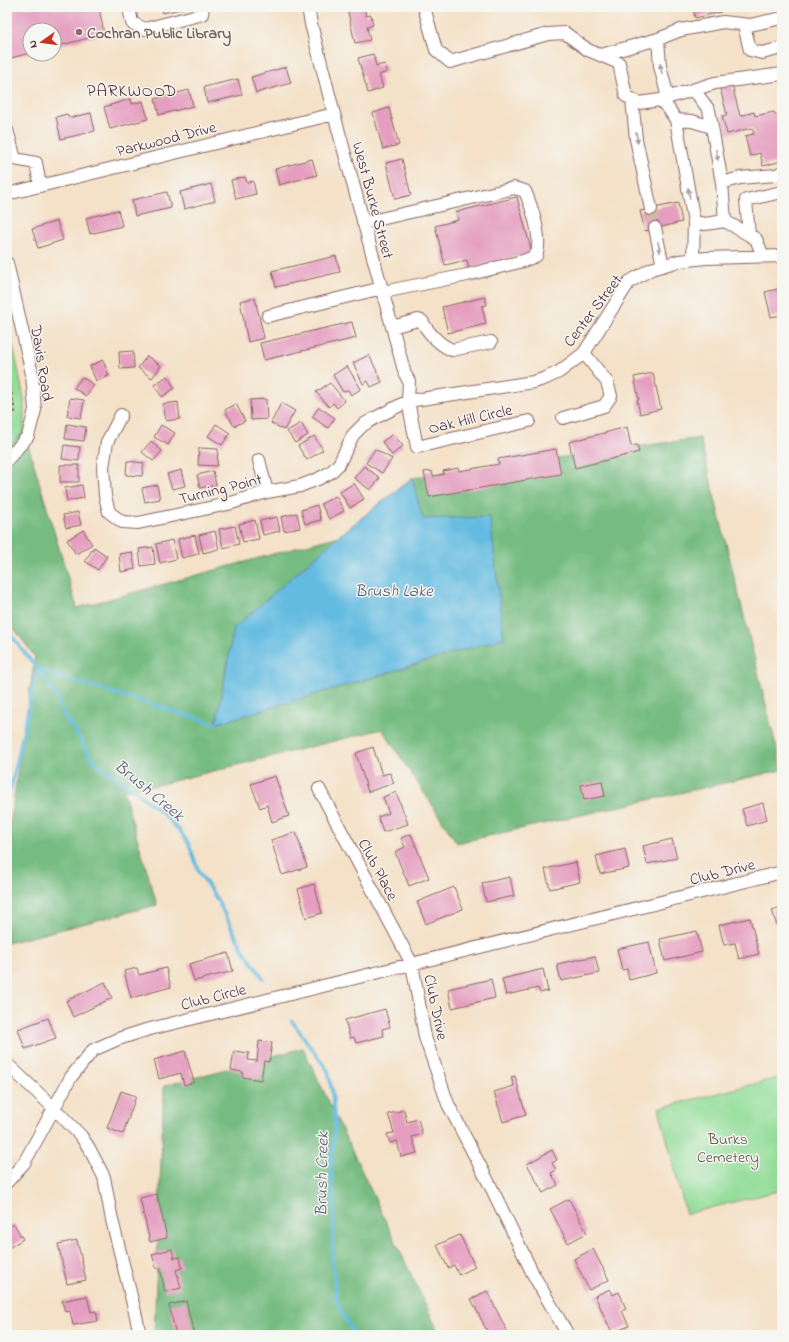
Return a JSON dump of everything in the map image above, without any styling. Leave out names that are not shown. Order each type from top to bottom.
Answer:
[{"type":"street","points":[[129,7],[132,23],[145,30],[202,14],[203,7]]},
{"type":"street","name":"West Burke Street","points":[[308,7],[334,114],[405,374],[409,381],[408,401]]},
{"type":"street","points":[[424,7],[436,50],[450,62],[548,34],[566,33],[588,50],[619,63],[626,96],[639,103],[664,99],[715,83],[782,74]]},
{"type":"street","points":[[601,55],[658,39],[681,30],[723,22],[750,25],[782,18]]},
{"type":"street","points":[[744,25],[750,50],[762,53],[782,48]]},
{"type":"street","points":[[658,39],[664,99],[676,120],[694,222],[693,259]]},
{"type":"street","points":[[694,90],[709,110],[722,183],[725,221]]},
{"type":"street","points":[[632,99],[636,139],[651,209]]},
{"type":"street","name":"Parkwood Drive","points":[[7,194],[334,114]]},
{"type":"street","points":[[676,120],[692,121],[712,127]]},
{"type":"street","points":[[7,130],[15,159],[36,163],[40,186]]},
{"type":"street","points":[[722,183],[740,178],[776,175],[782,172]]},
{"type":"street","points":[[268,316],[382,290],[467,275],[523,261],[536,256],[538,251],[539,241],[531,205],[525,191],[514,188],[364,223]]},
{"type":"street","points":[[748,235],[746,200],[782,192]]},
{"type":"street","points":[[694,222],[705,224],[725,221],[756,239],[763,256]]},
{"type":"street","points":[[655,228],[663,266]]},
{"type":"street","name":"Center Street","points":[[408,401],[534,382],[559,372],[584,352],[629,282],[651,269],[679,261],[693,259],[782,256]]},
{"type":"street","name":"Davis Road","points":[[7,263],[32,374],[35,410],[28,436],[7,460]]},
{"type":"street","points":[[392,327],[418,320],[422,321],[425,327],[441,344],[452,350],[491,342]]},
{"type":"street","points":[[563,418],[604,406],[610,396],[607,382],[584,352]]},
{"type":"street","name":"Oak Hill Circle","points":[[408,401],[417,447],[529,421]]},
{"type":"street","name":"Turning Point","points":[[121,415],[107,442],[103,467],[105,496],[109,512],[122,522],[138,523],[228,504],[267,492],[300,486],[318,479],[331,472],[339,464],[353,435],[363,425],[408,401]]},
{"type":"street","points":[[259,460],[267,492]]},
{"type":"street","name":"Club Place","points":[[319,789],[412,964]]},
{"type":"street","name":"Club Drive","points":[[568,1335],[533,1274],[492,1189],[448,1104],[425,1037],[412,964],[782,872]]},
{"type":"street","name":"Club Circle","points":[[7,1182],[24,1163],[71,1077],[92,1050],[118,1039],[146,1030],[412,964]]},
{"type":"street","points":[[7,1064],[54,1108],[81,1136],[89,1148],[104,1178],[112,1220],[140,1335]]},
{"type":"path","points":[[7,369],[14,412],[7,418]]},
{"type":"green space","points":[[7,316],[24,399],[24,431],[7,448]]},
{"type":"green space","points":[[24,431],[77,608],[339,536],[412,478],[700,438],[782,770],[457,843],[382,729],[153,786],[123,790],[157,905],[7,943],[7,843],[35,657],[7,619],[7,448]]},
{"type":"green space","points":[[303,1048],[440,1335],[154,1335],[164,1086]]},
{"type":"green space","name":"Burks Cemetery","points":[[782,1077],[782,1190],[686,1214],[659,1108]]},
{"type":"water","name":"Brush Lake","points":[[412,478],[423,519],[490,517],[504,638],[216,724],[234,628],[339,536]]},
{"type":"building","name":"Cochran Public Library","points":[[7,7],[99,7],[104,34],[62,45],[62,22],[22,22],[22,55],[11,58],[7,42]]},
{"type":"building","points":[[161,7],[184,7],[184,8],[163,13]]},
{"type":"building","points":[[364,7],[366,16],[371,15],[373,25],[367,27],[370,40],[355,43],[347,8]]},
{"type":"building","points":[[693,7],[720,7],[721,12],[695,18]]},
{"type":"building","points":[[373,54],[376,66],[385,64],[387,72],[379,75],[383,88],[368,93],[358,58]]},
{"type":"building","points":[[286,67],[291,83],[256,93],[251,77]]},
{"type":"building","points":[[238,79],[242,95],[207,103],[204,87]]},
{"type":"building","points":[[732,85],[740,116],[754,112],[755,116],[774,112],[776,116],[782,114],[782,161],[763,166],[760,153],[750,156],[745,136],[754,134],[752,128],[727,134],[722,116],[727,115],[720,88]]},
{"type":"building","points":[[189,90],[193,106],[159,115],[155,99]]},
{"type":"building","points":[[131,99],[132,104],[143,101],[148,119],[110,129],[104,107]]},
{"type":"building","points":[[389,108],[399,145],[383,149],[373,113]]},
{"type":"building","points":[[91,113],[95,131],[61,139],[56,117],[67,114],[69,118]]},
{"type":"building","points":[[312,159],[317,175],[279,185],[275,169]]},
{"type":"building","points":[[402,159],[411,195],[395,199],[386,163]]},
{"type":"building","points":[[245,177],[247,183],[253,181],[256,194],[236,199],[231,180]]},
{"type":"building","points":[[211,184],[215,201],[184,209],[180,192]]},
{"type":"building","points":[[167,192],[171,208],[135,216],[132,200]]},
{"type":"building","points":[[517,197],[532,253],[469,269],[467,260],[445,265],[435,226],[458,220],[456,212]]},
{"type":"building","points":[[678,203],[682,222],[645,231],[640,211]]},
{"type":"building","points":[[118,210],[122,226],[90,234],[86,218]]},
{"type":"building","points":[[57,221],[63,240],[38,248],[32,229]]},
{"type":"building","points":[[336,256],[340,272],[276,287],[272,271]]},
{"type":"building","points":[[782,288],[782,315],[771,317],[765,292]]},
{"type":"building","points":[[485,297],[487,305],[482,306],[486,324],[448,333],[442,307]]},
{"type":"building","points":[[255,298],[264,338],[248,342],[240,301]]},
{"type":"building","points":[[352,322],[356,338],[264,360],[260,343]]},
{"type":"building","points":[[133,351],[134,368],[120,369],[119,352]]},
{"type":"building","points":[[369,355],[382,382],[371,387],[368,381],[363,384],[353,363]]},
{"type":"building","points":[[147,356],[161,366],[152,378],[138,368]]},
{"type":"building","points":[[103,360],[109,376],[96,381],[90,366]]},
{"type":"building","points":[[347,366],[361,389],[351,395],[348,390],[343,392],[333,375]]},
{"type":"building","points":[[653,373],[661,409],[640,414],[637,400],[639,400],[634,377]]},
{"type":"building","points":[[167,376],[175,388],[162,397],[154,385]]},
{"type":"building","points":[[82,377],[94,385],[86,396],[74,388]]},
{"type":"building","points":[[330,383],[345,401],[337,408],[333,403],[329,407],[316,392]]},
{"type":"building","points":[[70,398],[84,400],[81,418],[67,416]]},
{"type":"building","points":[[266,399],[267,419],[251,420],[250,400]]},
{"type":"building","points":[[178,402],[180,419],[166,421],[163,404]]},
{"type":"building","points":[[281,403],[295,411],[284,430],[271,423]]},
{"type":"building","points":[[236,404],[245,421],[234,426],[225,410]]},
{"type":"building","points":[[319,407],[335,418],[328,428],[312,417]]},
{"type":"building","points":[[301,423],[308,435],[295,443],[287,431]]},
{"type":"building","points":[[67,424],[86,427],[84,441],[65,439]]},
{"type":"building","points":[[216,424],[230,433],[222,445],[208,436]]},
{"type":"building","points":[[161,425],[175,433],[168,445],[154,437]]},
{"type":"building","points":[[627,427],[631,446],[637,445],[639,452],[575,468],[569,442]]},
{"type":"building","points":[[393,434],[403,446],[392,455],[382,442]]},
{"type":"building","points":[[314,436],[323,450],[307,460],[298,446]]},
{"type":"building","points":[[151,441],[162,451],[153,461],[142,452]]},
{"type":"building","points":[[64,445],[80,447],[79,461],[62,459]]},
{"type":"building","points":[[199,448],[218,449],[217,466],[198,465]]},
{"type":"building","points":[[375,449],[392,459],[382,473],[366,463]]},
{"type":"building","points":[[556,449],[561,474],[429,497],[424,472],[432,471],[433,476],[444,474],[443,471],[458,468],[459,471],[499,464],[498,459]]},
{"type":"building","points":[[127,461],[144,463],[142,476],[126,475]]},
{"type":"building","points":[[60,465],[79,465],[79,482],[60,482]]},
{"type":"building","points":[[364,466],[380,478],[370,490],[354,478]]},
{"type":"building","points":[[181,470],[185,486],[172,489],[167,474]]},
{"type":"building","points":[[213,471],[216,485],[200,488],[197,475]]},
{"type":"building","points":[[354,483],[364,499],[350,508],[340,492]]},
{"type":"building","points":[[82,485],[84,498],[67,501],[65,488]]},
{"type":"building","points":[[157,485],[160,499],[145,502],[142,488]]},
{"type":"building","points":[[336,496],[344,511],[329,519],[321,504]]},
{"type":"building","points":[[317,505],[321,520],[305,524],[301,510]]},
{"type":"building","points":[[78,512],[81,525],[66,528],[63,515]]},
{"type":"building","points":[[297,513],[300,528],[284,531],[281,517]]},
{"type":"building","points":[[277,517],[280,531],[263,535],[260,521]]},
{"type":"building","points":[[255,520],[259,539],[243,542],[239,524]]},
{"type":"building","points":[[235,526],[239,544],[223,548],[219,529]]},
{"type":"building","points":[[83,530],[92,544],[76,554],[67,540]]},
{"type":"building","points":[[215,531],[219,549],[203,553],[199,535]]},
{"type":"building","points":[[195,535],[199,554],[182,558],[178,539]]},
{"type":"building","points":[[172,540],[176,559],[160,563],[156,544]]},
{"type":"building","points":[[94,547],[107,556],[98,570],[85,561]]},
{"type":"building","points":[[153,547],[155,564],[141,566],[139,549]]},
{"type":"building","points":[[132,552],[135,569],[121,572],[119,554]]},
{"type":"building","points":[[373,747],[382,775],[390,773],[394,783],[368,792],[356,753]]},
{"type":"building","points":[[275,776],[289,816],[272,822],[267,805],[260,808],[251,784]]},
{"type":"building","points":[[602,781],[605,796],[584,800],[581,785]]},
{"type":"building","points":[[396,792],[408,824],[383,832],[378,817],[389,813],[383,797]]},
{"type":"building","points":[[763,803],[767,820],[747,826],[742,809]]},
{"type":"building","points":[[296,832],[307,867],[282,875],[271,840]]},
{"type":"building","points":[[411,834],[429,878],[409,886],[395,852],[405,847],[401,838]]},
{"type":"building","points":[[672,839],[677,858],[647,864],[643,846]]},
{"type":"building","points":[[625,849],[629,868],[600,874],[596,856]]},
{"type":"building","points":[[576,862],[580,882],[550,889],[545,869]]},
{"type":"building","points":[[510,877],[514,896],[486,902],[482,883]]},
{"type":"building","points":[[314,884],[322,913],[306,918],[298,889]]},
{"type":"building","points":[[454,887],[463,909],[426,924],[417,902]]},
{"type":"building","points":[[782,907],[782,925],[777,926],[772,910]]},
{"type":"building","points":[[750,918],[759,954],[739,959],[735,943],[724,945],[719,925]]},
{"type":"building","points":[[697,931],[702,952],[665,961],[660,939]]},
{"type":"building","points":[[649,942],[656,973],[629,980],[627,969],[622,970],[617,949]]},
{"type":"building","points":[[228,953],[233,971],[194,981],[189,964]]},
{"type":"building","points":[[595,956],[599,973],[561,981],[557,964]]},
{"type":"building","points":[[137,968],[139,975],[166,968],[171,987],[131,998],[124,971]]},
{"type":"building","points":[[543,969],[548,991],[540,993],[538,988],[506,995],[502,979]]},
{"type":"building","points":[[491,979],[495,998],[452,1008],[448,989]]},
{"type":"building","points":[[105,982],[112,998],[73,1017],[66,1001]]},
{"type":"building","points":[[385,1009],[390,1027],[382,1029],[384,1036],[356,1043],[354,1037],[350,1038],[345,1020]]},
{"type":"building","points":[[48,1018],[56,1038],[25,1049],[18,1029]]},
{"type":"building","points":[[259,1041],[272,1043],[269,1062],[264,1061],[261,1080],[242,1077],[243,1072],[231,1070],[234,1051],[249,1053],[248,1060],[257,1061]]},
{"type":"building","points":[[185,1051],[194,1082],[184,1085],[181,1073],[159,1079],[154,1060]]},
{"type":"building","points":[[515,1076],[526,1115],[503,1122],[494,1092],[514,1086],[511,1077]]},
{"type":"building","points":[[121,1091],[136,1096],[123,1134],[107,1128]]},
{"type":"building","points":[[404,1110],[407,1122],[418,1119],[422,1134],[412,1137],[417,1153],[401,1157],[397,1141],[390,1143],[387,1134],[394,1133],[388,1114]]},
{"type":"building","points":[[552,1150],[557,1160],[552,1163],[556,1170],[551,1173],[558,1185],[543,1193],[527,1164]]},
{"type":"building","points":[[157,1194],[167,1238],[150,1242],[140,1198]]},
{"type":"building","points":[[569,1199],[587,1233],[568,1243],[550,1209]]},
{"type":"building","points":[[14,1224],[23,1239],[7,1249],[7,1228]]},
{"type":"building","points":[[460,1235],[475,1267],[459,1275],[454,1265],[448,1268],[437,1245]]},
{"type":"building","points":[[77,1240],[86,1280],[67,1284],[58,1244]]},
{"type":"building","points":[[172,1249],[174,1258],[180,1257],[182,1268],[176,1270],[181,1288],[165,1292],[160,1268],[156,1268],[152,1254]]},
{"type":"building","points":[[593,1249],[609,1280],[589,1290],[574,1259]]},
{"type":"building","points":[[610,1289],[613,1295],[619,1292],[626,1309],[622,1311],[629,1326],[612,1333],[595,1296]]},
{"type":"building","points":[[487,1291],[507,1331],[498,1335],[489,1335],[471,1299]]},
{"type":"building","points":[[87,1296],[91,1312],[96,1311],[98,1321],[73,1325],[70,1311],[65,1312],[62,1301]]},
{"type":"building","points":[[186,1301],[194,1335],[176,1335],[169,1305]]},
{"type":"waterway","name":"Brush Creek","points":[[7,630],[50,685],[59,702],[64,716],[89,754],[101,767],[132,788],[162,813],[180,831],[189,844],[199,872],[218,901],[242,948],[263,978]]},
{"type":"waterway","points":[[7,801],[37,670]]},
{"type":"waterway","points":[[38,670],[216,724]]},
{"type":"waterway","name":"Brush Creek","points":[[292,1021],[328,1071],[332,1091],[335,1124],[331,1165],[334,1210],[332,1256],[337,1303],[354,1335]]},
{"type":"tunnel","points":[[651,209],[655,228]]},
{"type":"place","name":"Cochran Public Library","points":[[79,32]]},
{"type":"district","name":"PARKWOOD","points":[[132,90]]}]
